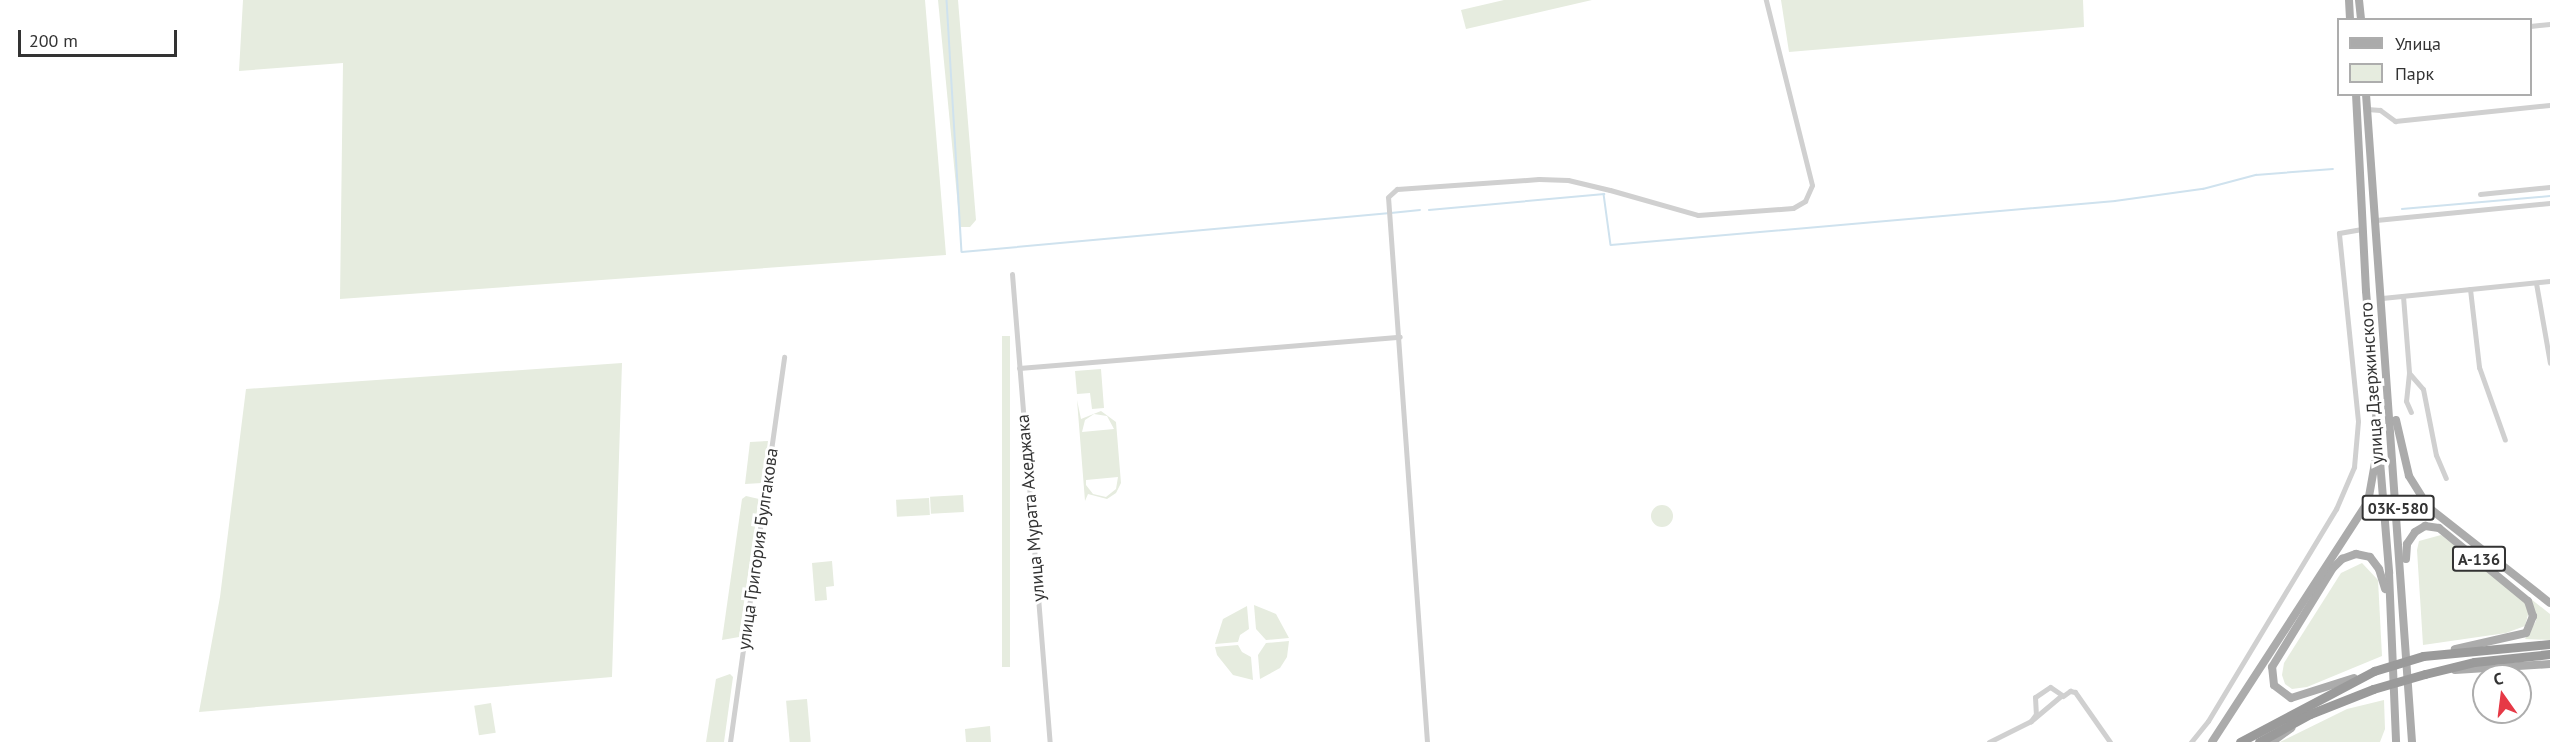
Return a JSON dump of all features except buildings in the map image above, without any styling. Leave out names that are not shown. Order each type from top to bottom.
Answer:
[{"type":"highway","name":"А-136","points":[[2363,675],[2434,654],[2550,644]]},
{"type":"highway","points":[[2259,742],[2310,714],[2373,689],[2474,662],[2550,654]]},
{"type":"highway","points":[[2240,742],[2363,675]]},
{"type":"main road","points":[[2349,0],[2350,18]]},
{"type":"main road","points":[[2359,0],[2361,18]]},
{"type":"main road","name":"улица Дзержинского","points":[[2356,96],[2362,229],[2377,409],[2396,725],[2394,742]]},
{"type":"main road","name":"улица Дзержинского","points":[[2366,96],[2411,688],[2412,742]]},
{"type":"main road","name":"А-136","points":[[2387,369],[2404,461],[2421,498],[2448,524],[2550,603]]},
{"type":"main road","points":[[2212,742],[2368,502],[2375,473],[2377,409]]},
{"type":"main road","name":"А-136","points":[[2408,646],[2407,546],[2417,530],[2434,526],[2444,530],[2523,595],[2533,616],[2522,635],[2434,654]]},
{"type":"main road","points":[[2363,675],[2291,698],[2278,691],[2272,674],[2274,662],[2333,568],[2348,556],[2364,554],[2378,565],[2383,580],[2390,629]]},
{"type":"main road","points":[[2428,673],[2550,664]]},
{"type":"main road","points":[[2411,688],[2417,742]]},
{"type":"main road","points":[[2272,742],[2310,714]]},
{"type":"street","points":[[1427,742],[1400,338],[1388,197],[1397,189],[1568,180],[1698,215],[1793,208],[1805,201],[1812,185],[1766,0]]},
{"type":"street","points":[[2532,26],[2550,24]]},
{"type":"street","points":[[2367,109],[2380,110],[2395,122],[2550,105]]},
{"type":"street","points":[[2480,194],[2550,187]]},
{"type":"street","points":[[2376,220],[2550,203]]},
{"type":"street","points":[[2191,742],[2265,627],[2336,509],[2352,475],[2358,443],[2358,421],[2339,233],[2362,229]]},
{"type":"street","name":"улица Мурата Ахеджака","points":[[1012,274],[1050,742]]},
{"type":"street","points":[[2382,298],[2550,281]]},
{"type":"street","points":[[2536,283],[2550,363]]},
{"type":"street","points":[[2470,289],[2479,367],[2505,440]]},
{"type":"street","points":[[2403,296],[2409,373],[2406,401],[2411,412]]},
{"type":"street","points":[[1019,368],[1400,338]]},
{"type":"street","name":"улица Григория Булгакова","points":[[730,742],[784,357]]},
{"type":"street","points":[[2409,373],[2423,389],[2436,455],[2446,478]]},
{"type":"street","points":[[2031,721],[2036,714],[2035,697],[2050,687],[2062,696]]},
{"type":"street","points":[[1989,742],[2031,721],[2070,691],[2075,692],[2110,742]]},
{"type":"green space","points":[[243,0],[925,0],[946,255],[340,299],[343,63],[239,71]]},
{"type":"green space","points":[[938,0],[958,0],[976,220],[970,227],[960,227]]},
{"type":"green space","points":[[1504,0],[1592,0],[1466,29],[1461,10]]},
{"type":"green space","points":[[1781,0],[2083,0],[2084,27],[1789,52]]},
{"type":"green space","points":[[1002,336],[1010,336],[1010,667],[1002,667]]},
{"type":"green space","points":[[622,363],[612,677],[199,712],[220,597],[246,389]]},
{"type":"green space","points":[[1101,369],[1104,408],[1092,409],[1090,393],[1077,394],[1075,371]]},
{"type":"green space","points":[[1077,400],[1081,419],[1101,411],[1116,422],[1121,483],[1116,493],[1107,499],[1088,494],[1085,501]],"holes":[[[1094,414],[1107,416],[1114,429],[1082,432],[1085,420]],[[1118,477],[1116,489],[1106,497],[1093,494],[1086,485],[1086,480]]]},
{"type":"green space","points":[[768,441],[762,483],[745,484],[750,442]]},
{"type":"green space","points":[[963,495],[964,512],[931,514],[930,497]]},
{"type":"green space","points":[[746,496],[759,499],[739,637],[722,640],[742,499]]},
{"type":"green space","points":[[929,498],[930,515],[897,517],[896,500]]},
{"type":"green space","points":[[1662,505],[1670,508],[1673,516],[1670,524],[1662,527],[1654,524],[1651,516],[1654,508]]},
{"type":"green space","points":[[2441,535],[2523,598],[2529,611],[2525,626],[2506,633],[2423,645],[2417,550],[2419,541]]},
{"type":"green space","points":[[832,561],[834,586],[826,587],[827,600],[815,601],[812,563]]},
{"type":"green space","points":[[2362,563],[2378,580],[2382,656],[2307,687],[2292,689],[2285,684],[2282,675],[2284,663],[2341,573]]},
{"type":"green space","points":[[2531,599],[2550,614],[2550,640],[2525,639],[2536,621]]},
{"type":"green space","points":[[1254,605],[1276,614],[1289,638],[1266,640],[1256,629]]},
{"type":"green space","points":[[1247,606],[1249,629],[1240,635],[1238,642],[1215,644],[1223,619]]},
{"type":"green space","points":[[1289,641],[1287,657],[1280,668],[1260,679],[1258,655],[1266,643]]},
{"type":"green space","points":[[1238,645],[1242,652],[1251,657],[1253,680],[1233,675],[1217,655],[1215,647]]},
{"type":"green space","points":[[730,674],[733,677],[724,742],[706,742],[716,679]]},
{"type":"green space","points":[[807,699],[811,742],[790,742],[786,701]]},
{"type":"green space","points":[[2384,700],[2385,729],[2380,742],[2280,742],[2347,709]]},
{"type":"green space","points":[[491,703],[496,733],[479,735],[474,706]]},
{"type":"green space","points":[[990,726],[991,742],[966,742],[965,729]]},
{"type":"waterway","points":[[947,0],[962,252],[1387,213]]},
{"type":"waterway","points":[[1429,210],[1604,194],[1611,245],[2115,201],[2203,189],[2256,175],[2333,169]]},
{"type":"waterway","points":[[2402,209],[2550,196]]},
{"type":"waterway","points":[[1391,213],[1420,210]]}]
